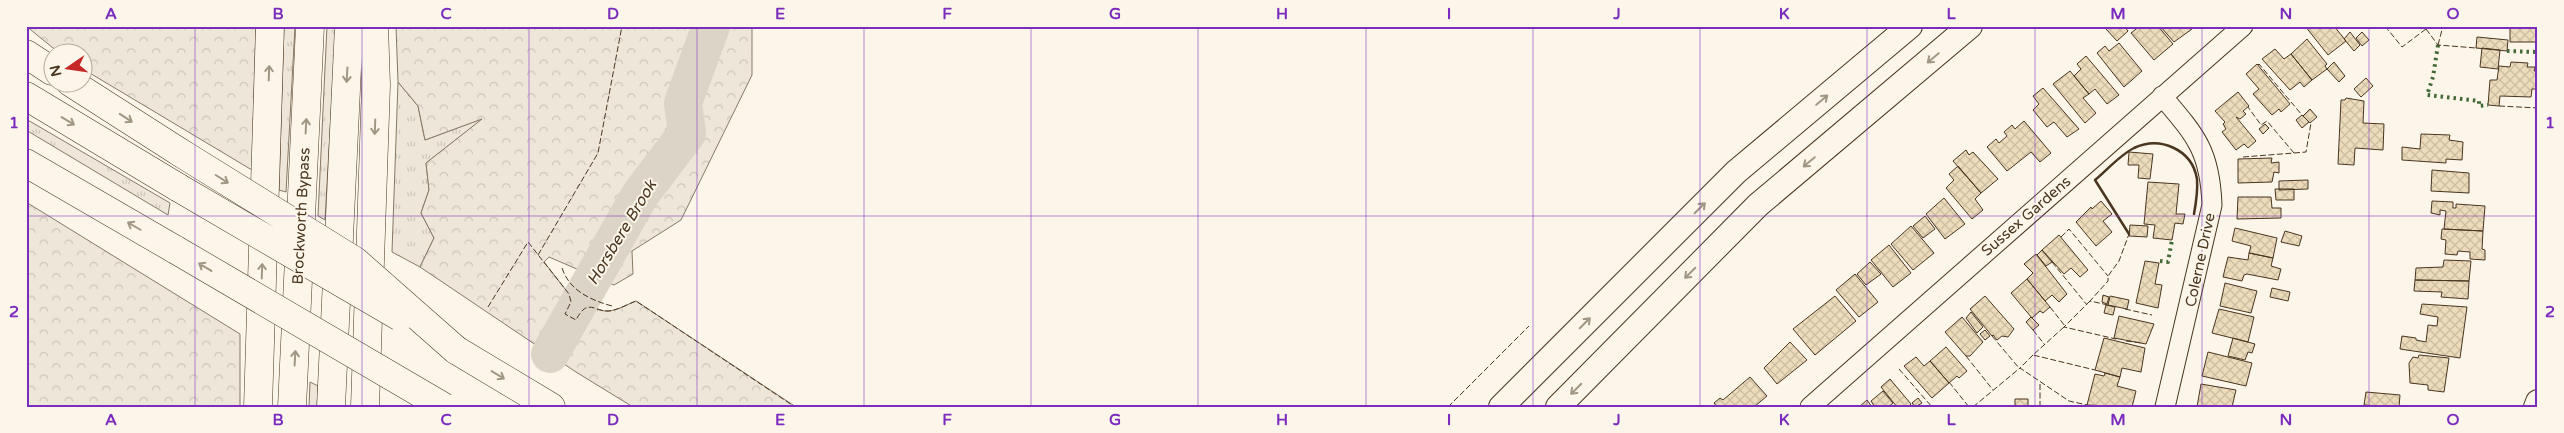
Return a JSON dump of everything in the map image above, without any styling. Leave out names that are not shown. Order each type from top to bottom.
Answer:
[{"type":"highway","points":[[258,407],[270,26]]},
{"type":"highway","name":"Brockworth Bypass","points":[[292,407],[310,26]]},
{"type":"highway","points":[[331,407],[349,26]]},
{"type":"highway","points":[[364,407],[376,85],[374,26]]},
{"type":"highway","points":[[26,54],[42,64]]},
{"type":"highway","points":[[86,92],[354,261],[456,350]]},
{"type":"highway","points":[[26,96],[551,407]]},
{"type":"highway","points":[[26,163],[444,407]]},
{"type":"highway","points":[[318,335],[410,407]]},
{"type":"street","points":[[1501,407],[1736,172],[1910,26]]},
{"type":"street","points":[[1558,407],[1758,205],[1970,26]]},
{"type":"street","name":"Sussex Gardens","points":[[1810,407],[2243,26]]},
{"type":"street","name":"Colerne Drive","points":[[2162,96],[2194,136],[2205,157],[2211,176],[2212,205],[2165,407]]},
{"type":"street","points":[[2536,407],[2538,402]]},
{"type":"green space","points":[[26,26],[256,26],[252,170],[92,74],[92,42],[46,42]]},
{"type":"green space","points":[[284,26],[295,26],[286,192],[279,190]]},
{"type":"green space","points":[[327,26],[336,26],[325,220],[318,216]]},
{"type":"green space","points":[[396,26],[752,26],[752,75],[681,220],[632,251],[633,274],[614,285],[549,257],[544,262],[569,294],[571,302],[565,313],[576,320],[588,308],[609,311],[636,301],[796,407],[633,407],[576,372],[420,267],[434,238],[421,213],[429,190],[426,163],[482,119],[425,140],[418,106],[398,82]]},
{"type":"green space","points":[[398,82],[418,106],[425,140],[484,118],[426,163],[429,190],[421,213],[434,238],[420,267],[392,252]]},
{"type":"green space","points":[[26,119],[170,203],[168,215],[26,130]]},
{"type":"green space","points":[[26,202],[240,334],[240,407],[26,407]]},
{"type":"green space","points":[[310,382],[318,386],[317,407],[309,407]]},
{"type":"building","points":[[2108,26],[2124,26],[2128,31],[2117,41],[2106,29]]},
{"type":"building","points":[[2140,26],[2158,26],[2173,44],[2154,60],[2131,33]]},
{"type":"building","points":[[2160,26],[2190,26],[2192,29],[2174,42]]},
{"type":"building","points":[[2305,26],[2334,26],[2346,41],[2328,55]]},
{"type":"building","points":[[2510,26],[2538,26],[2537,42],[2510,42]]},
{"type":"building","points":[[2350,32],[2360,45],[2354,51],[2344,39]]},
{"type":"building","points":[[2362,32],[2369,40],[2362,46],[2356,38]]},
{"type":"building","points":[[2477,37],[2508,40],[2507,51],[2476,48]]},
{"type":"building","points":[[2307,39],[2327,64],[2325,66],[2327,69],[2312,80],[2291,54]]},
{"type":"building","points":[[2119,43],[2142,71],[2124,87],[2097,53],[2105,46],[2109,51]]},
{"type":"building","points":[[2482,48],[2500,50],[2498,69],[2480,67]]},
{"type":"building","points":[[2275,49],[2284,59],[2291,54],[2312,80],[2304,87],[2300,82],[2290,90],[2262,59]]},
{"type":"building","points":[[2086,56],[2119,95],[2107,104],[2095,89],[2089,94],[2074,76],[2081,69],[2077,64]]},
{"type":"building","points":[[2334,62],[2345,76],[2339,82],[2327,69]]},
{"type":"building","points":[[2511,62],[2528,63],[2527,67],[2535,67],[2534,71],[2538,71],[2538,89],[2532,89],[2531,97],[2500,96],[2499,106],[2488,105],[2490,80],[2497,80],[2499,66],[2510,67]]},
{"type":"building","points":[[2257,64],[2290,104],[2281,112],[2279,109],[2272,115],[2253,94],[2259,89],[2246,74]]},
{"type":"building","points":[[2070,71],[2089,94],[2083,98],[2096,113],[2085,123],[2053,84]]},
{"type":"building","points":[[2366,78],[2373,86],[2361,97],[2354,89]]},
{"type":"building","points":[[2043,88],[2079,129],[2067,137],[2054,122],[2047,127],[2033,110],[2039,104],[2033,96]]},
{"type":"building","points":[[2238,92],[2249,106],[2243,111],[2246,114],[2240,119],[2236,117],[2256,141],[2248,148],[2244,144],[2236,150],[2222,132],[2226,129],[2223,124],[2225,122],[2215,111]]},
{"type":"building","points":[[2346,98],[2364,101],[2363,123],[2384,124],[2383,150],[2355,148],[2354,165],[2338,164],[2341,100]]},
{"type":"building","points":[[2310,109],[2317,117],[2310,123],[2303,116]]},
{"type":"building","points":[[2302,115],[2309,122],[2302,128],[2296,120]]},
{"type":"building","points":[[2024,121],[2051,153],[2040,162],[2031,152],[2007,171],[1987,147],[1996,139],[1999,143],[2007,136],[2004,132],[2012,125],[2015,129]]},
{"type":"building","points":[[2265,124],[2269,128],[2263,134],[2259,129]]},
{"type":"building","points":[[2421,134],[2450,135],[2449,140],[2463,142],[2462,160],[2446,159],[2446,163],[2402,160],[2402,147],[2420,149]]},
{"type":"building","points":[[1966,150],[1969,155],[1973,152],[1998,179],[1981,193],[1953,161]]},
{"type":"building","points":[[2129,152],[2153,154],[2150,179],[2138,178],[2139,165],[2128,165]]},
{"type":"building","points":[[2272,158],[2271,163],[2279,162],[2279,173],[2274,172],[2272,182],[2238,183],[2238,159]]},
{"type":"building","points":[[1958,166],[1981,193],[1975,199],[1983,210],[1972,219],[1946,188],[1954,180],[1949,174]]},
{"type":"building","points":[[2432,170],[2469,173],[2469,193],[2431,191]]},
{"type":"building","points":[[2308,180],[2308,189],[2279,190],[2279,181]]},
{"type":"building","points":[[2148,182],[2179,184],[2176,214],[2185,214],[2183,224],[2175,223],[2172,240],[2153,238],[2155,225],[2144,224]]},
{"type":"building","points":[[2275,189],[2294,189],[2294,200],[2276,200]]},
{"type":"building","points":[[2238,197],[2271,197],[2272,208],[2281,208],[2281,218],[2237,219]]},
{"type":"building","points":[[1944,198],[1965,224],[1945,239],[1926,214]]},
{"type":"building","points":[[2101,201],[2112,214],[2103,221],[2112,232],[2096,246],[2076,222],[2091,207],[2092,209]]},
{"type":"building","points":[[2432,201],[2453,202],[2453,208],[2456,208],[2456,204],[2485,206],[2483,231],[2444,229],[2446,211],[2440,210],[2440,215],[2431,213]]},
{"type":"building","points":[[1925,216],[1935,229],[1923,238],[1913,226]]},
{"type":"building","points":[[2130,225],[2148,226],[2147,237],[2129,236]]},
{"type":"building","points":[[1911,226],[1934,253],[1913,270],[1891,244]]},
{"type":"building","points":[[2235,228],[2277,238],[2273,258],[2249,253],[2251,246],[2232,241]]},
{"type":"building","points":[[2442,229],[2483,231],[2482,249],[2485,250],[2485,260],[2470,259],[2470,252],[2458,251],[2457,255],[2445,254],[2446,240],[2441,239]]},
{"type":"building","points":[[2285,231],[2302,236],[2299,246],[2281,242]]},
{"type":"building","points":[[2059,235],[2088,270],[2080,277],[2071,268],[2064,274],[2042,250]]},
{"type":"building","points":[[1889,245],[1911,273],[1893,287],[1871,260]]},
{"type":"building","points":[[2042,250],[2052,262],[2046,266],[2037,255]]},
{"type":"building","points":[[2249,253],[2273,258],[2271,266],[2281,269],[2278,280],[2247,274],[2244,275],[2242,281],[2223,277],[2228,257],[2248,260]]},
{"type":"building","points":[[2036,254],[2067,294],[2059,302],[2052,295],[2045,301],[2027,279],[2033,273],[2024,264]]},
{"type":"building","points":[[2444,260],[2471,261],[2469,281],[2415,280],[2416,268],[2443,267]]},
{"type":"building","points":[[2145,261],[2159,263],[2155,284],[2162,285],[2158,308],[2136,303]]},
{"type":"building","points":[[1870,262],[1881,274],[1866,285],[1857,274]]},
{"type":"building","points":[[1855,274],[1878,302],[1859,317],[1836,290]]},
{"type":"building","points":[[2027,279],[2050,307],[2043,313],[2040,311],[2032,318],[2011,293]]},
{"type":"building","points":[[2415,280],[2469,281],[2468,299],[2441,297],[2442,292],[2414,291]]},
{"type":"building","points":[[2225,283],[2257,291],[2251,313],[2220,306]]},
{"type":"building","points":[[2272,288],[2290,292],[2288,301],[2270,297]]},
{"type":"building","points":[[2103,295],[2109,297],[2107,304],[2102,302]]},
{"type":"building","points":[[1835,296],[1856,321],[1815,355],[1793,329]]},
{"type":"building","points":[[1985,296],[2014,329],[2008,337],[2002,336],[1997,340],[1970,309]]},
{"type":"building","points":[[2110,296],[2129,300],[2127,309],[2108,305]]},
{"type":"building","points":[[2422,304],[2467,307],[2460,358],[2400,349],[2402,336],[2426,342],[2428,325],[2437,326],[2438,317],[2420,314]]},
{"type":"building","points":[[2106,305],[2115,307],[2113,315],[2104,313]]},
{"type":"building","points":[[2219,309],[2254,317],[2248,342],[2212,333]]},
{"type":"building","points":[[1971,312],[1983,327],[1977,333],[1966,318]]},
{"type":"building","points":[[2119,316],[2154,324],[2146,344],[2114,338]]},
{"type":"building","points":[[1962,317],[1983,342],[1970,356],[1966,356],[1945,332]]},
{"type":"building","points":[[2031,317],[2039,325],[2033,330],[2026,322]]},
{"type":"building","points":[[1985,330],[1990,336],[1985,340],[1980,334]]},
{"type":"building","points":[[2104,338],[2145,348],[2141,372],[2122,368],[2120,377],[2095,370]]},
{"type":"building","points":[[2233,338],[2255,344],[2252,353],[2248,352],[2245,360],[2228,356]]},
{"type":"building","points":[[1790,342],[1807,360],[1777,384],[1764,368]]},
{"type":"building","points":[[1946,347],[1967,371],[1949,383],[1930,361]]},
{"type":"building","points":[[2208,352],[2252,363],[2246,386],[2202,376]]},
{"type":"building","points":[[2419,355],[2449,358],[2444,392],[2428,390],[2428,385],[2410,383],[2409,363],[2413,357],[2418,358]]},
{"type":"building","points":[[1916,357],[1924,366],[1930,361],[1949,383],[1932,398],[1904,366]]},
{"type":"building","points":[[2105,373],[2120,377],[2117,386],[2136,391],[2132,407],[2087,405],[2095,374],[2104,376]]},
{"type":"building","points":[[1750,377],[1767,396],[1754,407],[1717,407],[1714,403],[1720,398],[1723,400]]},
{"type":"building","points":[[1890,379],[1911,404],[1908,407],[1897,407],[1881,387]]},
{"type":"building","points":[[2201,384],[2236,390],[2232,407],[2197,407]]},
{"type":"building","points":[[1883,391],[1893,403],[1888,407],[1875,407],[1871,401]]},
{"type":"building","points":[[2366,392],[2400,395],[2399,407],[2364,405]]},
{"type":"building","points":[[1918,398],[1922,403],[1915,407],[1912,403]]},
{"type":"building","points":[[2015,399],[2028,399],[2028,407],[2015,407]]},
{"type":"building","points":[[1867,400],[1872,407],[1859,407]]},
{"type":"waterway","name":"Horsbere Brook","points":[[550,354],[640,195],[687,133],[683,103],[711,26]]},
{"type":"hedge","points":[[2438,45],[2433,77],[2427,95],[2479,101],[2479,106],[2488,105]]},
{"type":"hedge","points":[[2507,51],[2538,52]]},
{"type":"hedge","points":[[2160,261],[2168,262],[2172,240]]},
{"type":"fence","points":[[538,255],[598,153],[622,26]]},
{"type":"fence","points":[[2385,26],[2402,47],[2426,29],[2424,26]]},
{"type":"fence","points":[[2438,45],[2443,26]]},
{"type":"fence","points":[[2426,29],[2438,45],[2476,48]]},
{"type":"fence","points":[[2258,65],[2302,115]]},
{"type":"fence","points":[[2499,106],[2538,108]]},
{"type":"fence","points":[[2243,157],[2294,153],[2267,121],[2261,125],[2248,107]]},
{"type":"fence","points":[[2294,153],[2306,152],[2311,123]]},
{"type":"fence","points":[[2061,237],[2069,229],[2108,276]]},
{"type":"fence","points":[[2108,305],[2090,301],[2108,281],[2108,276],[2119,261],[2129,234]]},
{"type":"fence","points":[[488,307],[528,242],[569,294],[571,302],[565,314],[576,320],[580,313],[588,307],[609,311],[636,301],[795,407]]},
{"type":"fence","points":[[2052,262],[2087,305]]},
{"type":"fence","points":[[562,268],[565,276],[581,293],[596,301],[612,306]]},
{"type":"fence","points":[[2090,301],[2064,327],[2116,339]]},
{"type":"fence","points":[[2050,307],[2065,326]]},
{"type":"fence","points":[[2125,309],[2152,315]]},
{"type":"fence","points":[[1448,407],[1529,326]]},
{"type":"fence","points":[[2064,327],[2033,355],[2095,370]]},
{"type":"fence","points":[[2033,330],[2045,345]]},
{"type":"fence","points":[[1992,336],[2019,368]]},
{"type":"fence","points":[[2126,341],[2142,343]]},
{"type":"fence","points":[[2033,355],[2020,368],[2069,401],[2087,405]]},
{"type":"fence","points":[[1966,356],[1993,390]]},
{"type":"fence","points":[[1973,407],[2020,368]]},
{"type":"fence","points":[[1899,369],[1932,407]]},
{"type":"fence","points":[[1949,382],[1969,407]]},
{"type":"fence","points":[[2040,382],[2040,407]]},
{"type":"wall","points":[[2129,234],[2095,180],[2134,148],[2144,145],[2164,145],[2182,153],[2189,160],[2197,179],[2194,214]]}]
